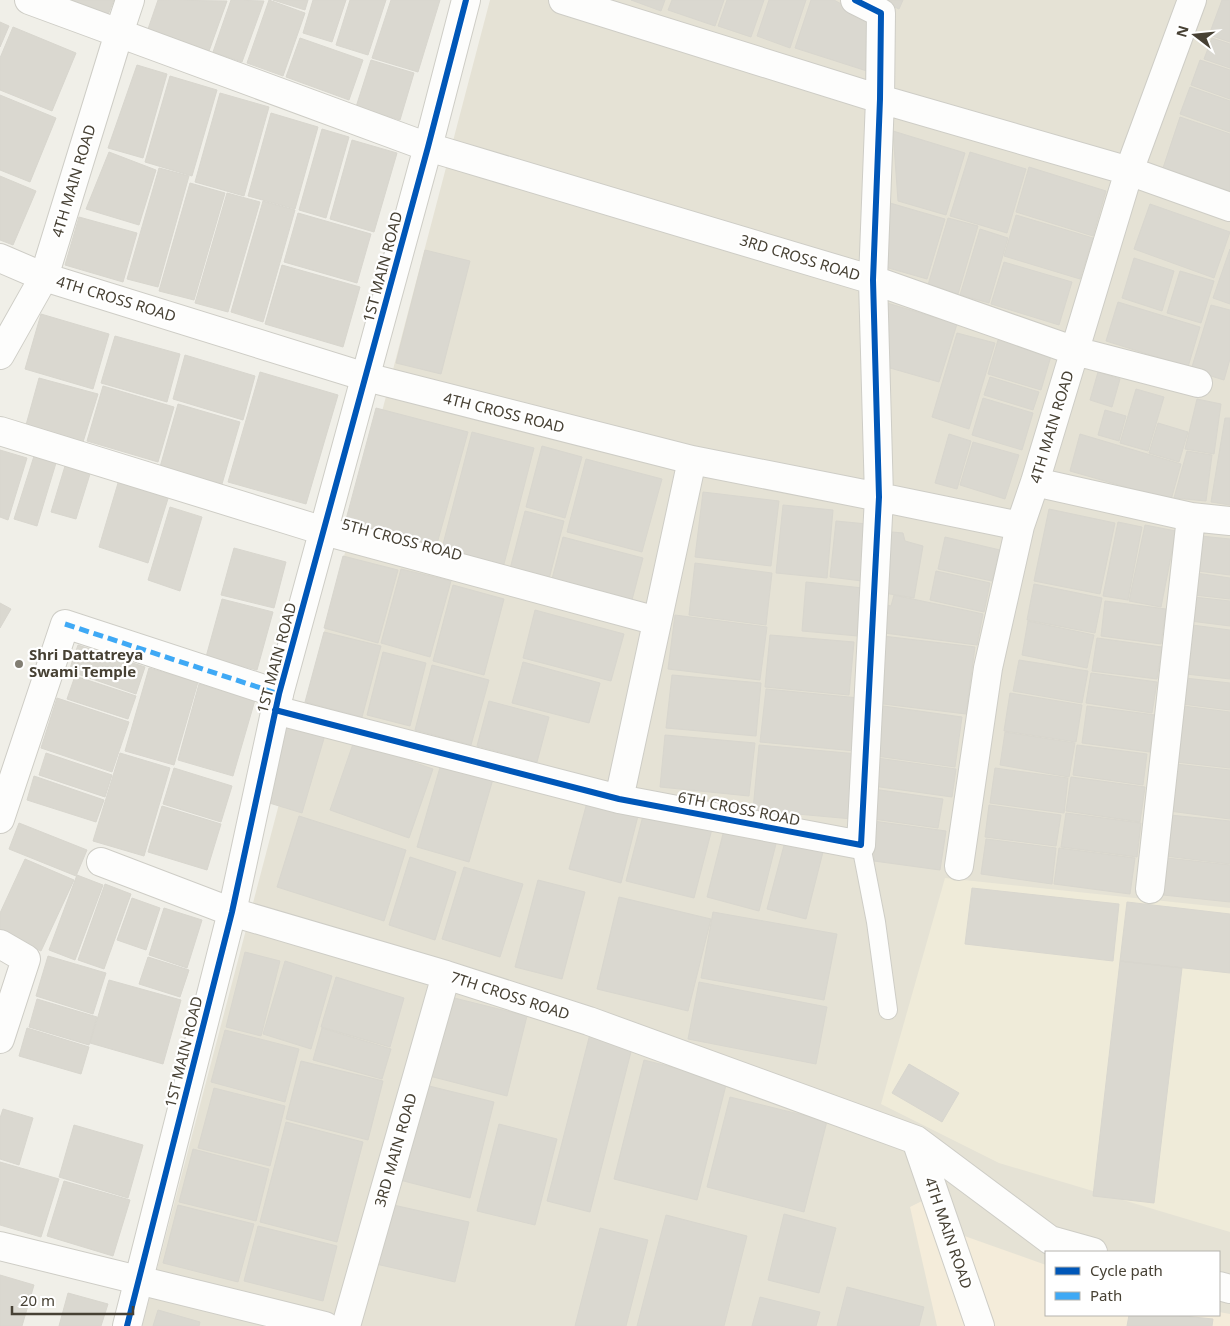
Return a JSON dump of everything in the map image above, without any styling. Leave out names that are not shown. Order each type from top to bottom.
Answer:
[{"type":"street","name":"3RD CROSS ROAD","points":[[29,0],[428,147],[873,280],[1075,351],[1198,383]]},
{"type":"street","name":"4TH MAIN ROAD","points":[[0,355],[44,277],[118,33],[130,0]]},
{"type":"street","name":"1ST MAIN ROAD","points":[[127,1326],[140,1281],[232,912],[277,702],[428,147],[466,0]]},
{"type":"street","points":[[563,0],[880,98],[1130,171],[1230,207]]},
{"type":"street","points":[[855,0],[881,13],[880,98],[873,280],[879,497],[861,845]]},
{"type":"street","name":"4TH MAIN ROAD","points":[[959,866],[988,668],[1020,526],[1036,482],[1130,171],[1192,0]]},
{"type":"street","name":"4TH CROSS ROAD","points":[[0,258],[44,277],[366,377],[692,460],[1020,526]]},
{"type":"street","name":"5TH CROSS ROAD","points":[[0,431],[324,531],[657,621]]},
{"type":"street","points":[[619,799],[692,460]]},
{"type":"street","points":[[1036,482],[1192,516],[1230,520]]},
{"type":"street","points":[[1150,889],[1192,516]]},
{"type":"street","name":"6TH CROSS ROAD","points":[[0,819],[65,624],[277,702],[619,799],[861,845]]},
{"type":"street","name":"7TH CROSS ROAD","points":[[101,862],[232,912],[446,975],[589,1021],[916,1140],[1050,1240],[1089,1251]]},
{"type":"street","points":[[0,944],[26,959],[0,1039]]},
{"type":"street","name":"3RD MAIN ROAD","points":[[346,1326],[446,975]]},
{"type":"street","name":"4TH MAIN ROAD","points":[[916,1140],[980,1326]]},
{"type":"street","points":[[0,1246],[325,1326]]},
{"type":"lane","points":[[861,845],[876,922],[888,1010]]},
{"type":"shaded area","points":[[490,0],[1230,0],[1230,1326],[142,1326]]},
{"type":"shaded area","points":[[945,878],[1230,908],[1230,1232],[999,1163],[881,1104]]},
{"type":"shaded area","points":[[946,1189],[956,1233],[1045,1265],[1045,1316],[1220,1316],[1220,1312],[1230,1314],[1230,1326],[937,1326],[910,1207]]},
{"type":"building","points":[[69,0],[114,0],[108,15]]},
{"type":"building","points":[[158,0],[227,1],[209,51],[148,29]]},
{"type":"building","points":[[231,0],[264,1],[242,62],[213,52]]},
{"type":"building","points":[[269,0],[305,13],[283,76],[247,63]]},
{"type":"building","points":[[273,0],[308,0],[305,10]]},
{"type":"building","points":[[313,0],[346,0],[332,42],[303,33]]},
{"type":"building","points":[[350,0],[386,0],[368,55],[336,45]]},
{"type":"building","points":[[391,0],[440,0],[418,72],[372,58]]},
{"type":"building","points":[[631,0],[665,0],[661,11]]},
{"type":"building","points":[[672,0],[724,0],[715,26],[668,10]]},
{"type":"building","points":[[727,0],[764,0],[751,37],[718,26]]},
{"type":"building","points":[[769,0],[806,0],[790,48],[757,36]]},
{"type":"building","points":[[811,0],[834,0],[872,21],[870,72],[795,48]]},
{"type":"building","points":[[879,0],[903,0],[899,9]]},
{"type":"building","points":[[1222,0],[1230,0],[1230,42],[1209,35]]},
{"type":"building","points":[[0,22],[9,26],[0,47]]},
{"type":"building","points":[[13,27],[76,53],[52,111],[0,90],[0,58]]},
{"type":"building","points":[[300,38],[363,60],[349,100],[286,77]]},
{"type":"building","points":[[1212,38],[1230,44],[1230,68],[1204,59]]},
{"type":"building","points":[[371,60],[414,73],[400,120],[356,107]]},
{"type":"building","points":[[1200,60],[1230,70],[1230,99],[1191,85]]},
{"type":"building","points":[[137,65],[167,74],[143,158],[108,148]]},
{"type":"building","points":[[170,76],[217,90],[192,176],[145,162]]},
{"type":"building","points":[[1190,87],[1230,101],[1230,132],[1180,114]]},
{"type":"building","points":[[220,93],[269,107],[244,196],[195,182]]},
{"type":"building","points":[[0,95],[56,118],[30,182],[0,170]]},
{"type":"building","points":[[271,113],[318,127],[295,209],[248,196]]},
{"type":"building","points":[[1180,117],[1230,134],[1230,192],[1163,168]]},
{"type":"building","points":[[322,129],[349,137],[326,218],[299,210]]},
{"type":"building","points":[[893,131],[965,153],[946,215],[898,201]]},
{"type":"building","points":[[352,140],[397,153],[374,232],[330,219]]},
{"type":"building","points":[[109,152],[156,170],[139,225],[86,209]]},
{"type":"building","points":[[970,152],[1026,169],[1007,233],[950,216]]},
{"type":"building","points":[[1029,167],[1106,191],[1093,236],[1016,212]]},
{"type":"building","points":[[159,168],[189,176],[158,287],[127,279]]},
{"type":"building","points":[[0,176],[36,191],[13,245],[0,240]]},
{"type":"building","points":[[190,183],[225,193],[194,300],[159,291]]},
{"type":"building","points":[[227,193],[260,202],[228,312],[195,303]]},
{"type":"building","points":[[263,201],[295,210],[263,322],[231,312]]},
{"type":"building","points":[[890,203],[945,219],[927,279],[885,267]]},
{"type":"building","points":[[1150,204],[1230,232],[1214,278],[1134,249]]},
{"type":"building","points":[[298,213],[371,234],[357,283],[284,262]]},
{"type":"building","points":[[1016,215],[1093,238],[1080,279],[1004,256]]},
{"type":"building","points":[[79,217],[137,233],[123,282],[65,265]]},
{"type":"building","points":[[948,218],[978,226],[958,294],[928,285]]},
{"type":"building","points":[[980,229],[1008,238],[989,303],[960,295]]},
{"type":"building","points":[[1230,249],[1230,304],[1213,298]]},
{"type":"building","points":[[425,250],[470,261],[441,374],[396,363]]},
{"type":"building","points":[[1134,258],[1174,271],[1162,311],[1122,298]]},
{"type":"building","points":[[1004,262],[1072,282],[1059,325],[991,304]]},
{"type":"building","points":[[282,265],[360,287],[343,347],[265,324]]},
{"type":"building","points":[[1180,271],[1214,281],[1201,323],[1167,313]]},
{"type":"building","points":[[884,302],[957,324],[939,382],[883,366]]},
{"type":"building","points":[[1118,302],[1200,327],[1188,367],[1106,341]]},
{"type":"building","points":[[1211,305],[1230,310],[1230,359],[1224,380],[1191,370]]},
{"type":"building","points":[[41,314],[109,334],[93,389],[25,369]]},
{"type":"building","points":[[957,333],[995,343],[969,429],[932,417]]},
{"type":"building","points":[[115,336],[180,354],[167,402],[101,383]]},
{"type":"building","points":[[998,340],[1051,356],[1041,390],[988,374]]},
{"type":"building","points":[[185,355],[255,376],[243,420],[173,399]]},
{"type":"building","points":[[260,372],[338,395],[306,504],[228,482]]},
{"type":"building","points":[[1098,372],[1120,379],[1112,407],[1090,400]]},
{"type":"building","points":[[990,377],[1039,392],[1033,410],[984,395]]},
{"type":"building","points":[[39,378],[98,394],[83,442],[26,425]]},
{"type":"building","points":[[103,386],[174,407],[158,462],[87,441]]},
{"type":"building","points":[[1136,389],[1164,397],[1148,451],[1120,443]]},
{"type":"building","points":[[983,398],[1033,413],[1022,450],[972,435]]},
{"type":"building","points":[[1197,399],[1221,404],[1214,454],[1185,449]]},
{"type":"building","points":[[178,404],[240,422],[222,484],[160,467]]},
{"type":"building","points":[[376,408],[468,432],[435,551],[344,527]]},
{"type":"building","points":[[1105,410],[1126,416],[1119,441],[1098,435]]},
{"type":"building","points":[[1225,418],[1230,418],[1230,505],[1211,502]]},
{"type":"building","points":[[1158,423],[1188,432],[1179,462],[1149,453]]},
{"type":"building","points":[[472,432],[534,448],[503,568],[441,552]]},
{"type":"building","points":[[949,434],[971,441],[957,489],[935,483]]},
{"type":"building","points":[[1080,434],[1181,464],[1171,500],[1070,471]]},
{"type":"building","points":[[973,442],[1019,455],[1005,499],[960,485]]},
{"type":"building","points":[[542,446],[582,457],[565,518],[526,507]]},
{"type":"building","points":[[0,450],[27,458],[8,520],[0,517]]},
{"type":"building","points":[[1187,451],[1212,455],[1206,501],[1174,498]]},
{"type":"building","points":[[34,456],[56,463],[37,526],[14,519]]},
{"type":"building","points":[[586,459],[662,479],[642,552],[567,532]]},
{"type":"building","points":[[65,466],[90,474],[76,519],[51,512]]},
{"type":"building","points":[[121,473],[171,489],[148,563],[99,547]]},
{"type":"building","points":[[703,492],[779,501],[771,566],[695,557]]},
{"type":"building","points":[[783,505],[833,510],[827,578],[776,573]]},
{"type":"building","points":[[170,507],[202,517],[180,591],[148,580]]},
{"type":"building","points":[[1049,509],[1115,523],[1100,594],[1034,581]]},
{"type":"building","points":[[525,511],[564,521],[549,579],[510,569]]},
{"type":"building","points":[[836,521],[867,524],[862,581],[830,577]]},
{"type":"building","points":[[1118,522],[1142,527],[1128,600],[1103,596]]},
{"type":"building","points":[[1145,525],[1176,531],[1161,607],[1129,601]]},
{"type":"building","points":[[881,531],[903,533],[905,541],[923,546],[914,598],[878,592]]},
{"type":"building","points":[[1201,536],[1230,539],[1230,575],[1198,571]]},
{"type":"building","points":[[563,537],[643,558],[632,600],[552,579]]},
{"type":"building","points":[[945,537],[1000,550],[992,581],[938,569]]},
{"type":"building","points":[[234,548],[286,562],[274,608],[221,595]]},
{"type":"building","points":[[343,556],[398,570],[378,643],[324,628]]},
{"type":"building","points":[[695,563],[772,573],[766,625],[689,615]]},
{"type":"building","points":[[401,569],[451,581],[430,657],[381,643]]},
{"type":"building","points":[[936,571],[990,583],[984,612],[930,600]]},
{"type":"building","points":[[1196,573],[1230,578],[1230,599],[1194,595]]},
{"type":"building","points":[[806,582],[863,588],[858,636],[802,631]]},
{"type":"building","points":[[1034,584],[1102,598],[1095,633],[1027,620]]},
{"type":"building","points":[[453,585],[504,599],[484,675],[433,661]]},
{"type":"building","points":[[894,595],[983,614],[977,645],[884,633],[886,626],[877,623],[878,603],[891,606]]},
{"type":"building","points":[[1193,597],[1230,601],[1230,626],[1190,621]]},
{"type":"building","points":[[222,599],[273,612],[257,670],[206,657]]},
{"type":"building","points":[[1105,601],[1166,609],[1161,644],[1101,636]]},
{"type":"building","points":[[0,603],[11,609],[0,628]]},
{"type":"building","points":[[535,610],[624,634],[611,681],[523,658]]},
{"type":"building","points":[[675,615],[767,627],[760,680],[668,669]]},
{"type":"building","points":[[1028,621],[1094,635],[1087,668],[1022,655]]},
{"type":"building","points":[[1192,625],[1230,630],[1230,679],[1186,674]]},
{"type":"building","points":[[324,632],[381,646],[362,717],[305,702]]},
{"type":"building","points":[[770,635],[854,642],[849,695],[765,687]]},
{"type":"building","points":[[883,636],[975,647],[966,714],[875,703]]},
{"type":"building","points":[[1097,638],[1162,647],[1157,679],[1092,671]]},
{"type":"building","points":[[78,645],[145,667],[136,694],[69,671]]},
{"type":"building","points":[[383,652],[426,663],[410,726],[367,715]]},
{"type":"building","points":[[1019,660],[1088,671],[1082,703],[1013,691]]},
{"type":"building","points":[[523,662],[600,683],[589,723],[512,703]]},
{"type":"building","points":[[432,665],[489,680],[471,745],[415,730]]},
{"type":"building","points":[[149,668],[198,682],[174,765],[125,751]]},
{"type":"building","points":[[1091,673],[1157,682],[1152,713],[1086,703]]},
{"type":"building","points":[[672,675],[761,683],[756,736],[666,728]]},
{"type":"building","points":[[75,676],[136,696],[128,719],[67,699]]},
{"type":"building","points":[[1185,678],[1230,683],[1230,710],[1182,704]]},
{"type":"building","points":[[199,684],[255,700],[233,776],[178,760]]},
{"type":"building","points":[[766,689],[859,698],[855,751],[760,742]]},
{"type":"building","points":[[1010,693],[1082,705],[1076,742],[1004,731]]},
{"type":"building","points":[[57,698],[129,722],[112,772],[41,748]]},
{"type":"building","points":[[489,701],[549,717],[537,762],[477,746]]},
{"type":"building","points":[[876,705],[962,717],[955,767],[869,755]]},
{"type":"building","points":[[1087,706],[1155,715],[1150,752],[1082,743]]},
{"type":"building","points":[[1183,706],[1230,712],[1230,768],[1176,762]]},
{"type":"building","points":[[276,720],[325,735],[302,813],[253,798]]},
{"type":"building","points":[[1005,732],[1075,743],[1069,777],[1000,765]]},
{"type":"building","points":[[665,735],[755,743],[749,796],[660,787]]},
{"type":"building","points":[[354,741],[433,769],[409,838],[330,810]]},
{"type":"building","points":[[759,745],[858,754],[852,819],[753,810]]},
{"type":"building","points":[[1077,745],[1147,754],[1143,785],[1073,775]]},
{"type":"building","points":[[46,753],[112,775],[105,797],[39,775]]},
{"type":"building","points":[[120,753],[170,768],[144,856],[93,841]]},
{"type":"building","points":[[877,758],[956,769],[952,797],[873,786]]},
{"type":"building","points":[[441,764],[493,779],[469,862],[417,847]]},
{"type":"building","points":[[1175,764],[1230,770],[1230,819],[1169,811]]},
{"type":"building","points":[[174,768],[232,786],[221,822],[163,804]]},
{"type":"building","points":[[995,768],[1068,778],[1064,813],[990,803]]},
{"type":"building","points":[[34,776],[104,800],[96,822],[27,800]]},
{"type":"building","points":[[1071,777],[1145,787],[1140,822],[1066,811]]},
{"type":"building","points":[[873,789],[943,799],[938,828],[873,819]]},
{"type":"building","points":[[589,795],[640,808],[621,883],[569,869]]},
{"type":"building","points":[[989,805],[1061,815],[1056,846],[985,837]]},
{"type":"building","points":[[162,806],[221,824],[207,870],[148,852]]},
{"type":"building","points":[[645,808],[713,825],[694,898],[626,881]]},
{"type":"building","points":[[1066,813],[1141,823],[1137,857],[1061,847]]},
{"type":"building","points":[[1170,815],[1230,821],[1230,864],[1165,856]]},
{"type":"building","points":[[299,816],[406,850],[384,921],[277,887]]},
{"type":"building","points":[[727,818],[779,832],[759,911],[707,897]]},
{"type":"building","points":[[873,821],[946,831],[940,870],[874,861]]},
{"type":"building","points":[[19,823],[87,850],[76,876],[9,849]]},
{"type":"building","points":[[787,834],[825,844],[806,919],[767,909]]},
{"type":"building","points":[[986,839],[1056,848],[1052,884],[981,874]]},
{"type":"building","points":[[1059,848],[1135,858],[1130,894],[1054,884]]},
{"type":"building","points":[[410,857],[456,872],[435,940],[389,925]]},
{"type":"building","points":[[1167,858],[1230,865],[1230,902],[1163,895]]},
{"type":"building","points":[[25,859],[74,880],[41,951],[0,933],[0,913]]},
{"type":"building","points":[[464,867],[523,884],[500,957],[442,939]]},
{"type":"building","points":[[77,875],[103,885],[75,960],[49,950]]},
{"type":"building","points":[[538,880],[585,892],[562,979],[515,967]]},
{"type":"building","points":[[105,884],[131,894],[104,969],[78,960]]},
{"type":"building","points":[[972,888],[1119,904],[1113,961],[965,944]]},
{"type":"building","points":[[619,897],[711,919],[688,1011],[597,989]]},
{"type":"building","points":[[132,898],[160,908],[146,950],[117,940]]},
{"type":"building","points":[[1127,902],[1230,914],[1230,973],[1120,961]]},
{"type":"building","points":[[164,908],[202,920],[187,968],[149,955]]},
{"type":"building","points":[[713,912],[837,934],[824,1000],[701,978]]},
{"type":"building","points":[[245,952],[280,961],[261,1036],[226,1027]]},
{"type":"building","points":[[48,956],[106,973],[93,1014],[36,996]]},
{"type":"building","points":[[148,957],[189,970],[180,997],[139,984]]},
{"type":"building","points":[[285,961],[332,976],[311,1049],[263,1034]]},
{"type":"building","points":[[1120,961],[1182,968],[1154,1203],[1093,1196]]},
{"type":"building","points":[[336,977],[404,998],[390,1047],[321,1027]]},
{"type":"building","points":[[109,980],[181,1000],[163,1064],[90,1043]]},
{"type":"building","points":[[699,982],[827,1007],[816,1064],[688,1039]]},
{"type":"building","points":[[430,992],[527,1016],[507,1096],[410,1071]]},
{"type":"building","points":[[37,999],[97,1017],[89,1045],[29,1027]]},
{"type":"building","points":[[27,1028],[89,1047],[81,1074],[19,1056]]},
{"type":"building","points":[[322,1028],[391,1049],[382,1079],[313,1060]]},
{"type":"building","points":[[225,1030],[299,1049],[285,1102],[211,1082]]},
{"type":"building","points":[[590,1034],[633,1044],[590,1212],[547,1201]]},
{"type":"building","points":[[644,1060],[727,1081],[697,1200],[614,1179]]},
{"type":"building","points":[[301,1061],[383,1081],[368,1140],[286,1119]]},
{"type":"building","points":[[909,1064],[959,1093],[942,1122],[892,1093]]},
{"type":"building","points":[[413,1082],[494,1102],[470,1198],[388,1177]]},
{"type":"building","points":[[214,1088],[285,1106],[270,1166],[198,1148]]},
{"type":"building","points":[[730,1097],[827,1121],[804,1212],[707,1187]]},
{"type":"building","points":[[3,1109],[33,1118],[19,1165],[0,1159],[0,1118]]},
{"type":"building","points":[[286,1122],[363,1142],[337,1242],[260,1222]]},
{"type":"building","points":[[499,1124],[557,1139],[535,1225],[477,1211]]},
{"type":"building","points":[[74,1125],[143,1145],[128,1198],[59,1177]]},
{"type":"building","points":[[193,1149],[269,1169],[256,1221],[179,1202]]},
{"type":"building","points":[[0,1162],[59,1179],[41,1237],[0,1225]]},
{"type":"building","points":[[64,1181],[130,1200],[113,1256],[47,1236]]},
{"type":"building","points":[[389,1204],[469,1222],[455,1282],[376,1264]]},
{"type":"building","points":[[178,1205],[254,1224],[238,1282],[163,1263]]},
{"type":"building","points":[[784,1214],[836,1228],[819,1293],[768,1280]]},
{"type":"building","points":[[666,1215],[747,1236],[724,1326],[637,1326]]},
{"type":"building","points":[[258,1226],[337,1246],[323,1301],[244,1281]]},
{"type":"building","points":[[600,1228],[648,1240],[626,1326],[575,1326]]},
{"type":"building","points":[[0,1275],[34,1285],[22,1326],[0,1326]]},
{"type":"building","points":[[847,1287],[924,1307],[919,1326],[837,1326]]},
{"type":"building","points":[[68,1293],[108,1304],[101,1326],[59,1326]]},
{"type":"building","points":[[760,1297],[820,1312],[816,1326],[752,1326]]},
{"type":"building","points":[[158,1310],[200,1322],[199,1326],[153,1326]]},
{"type":"building","points":[[1129,1316],[1184,1316],[1213,1319],[1212,1326],[1127,1326]]},
{"type":"marked path","points":[[65,624],[279,694]]},
{"type":"cycle path","points":[[127,1326],[232,912],[279,694],[428,147],[466,0]]},
{"type":"cycle path","points":[[275,710],[619,799],[861,845],[879,497],[873,280],[880,99],[881,13],[855,0]]},
{"type":"place","name":"Shri Dattatreya Swami Temple","points":[[19,664]]}]
